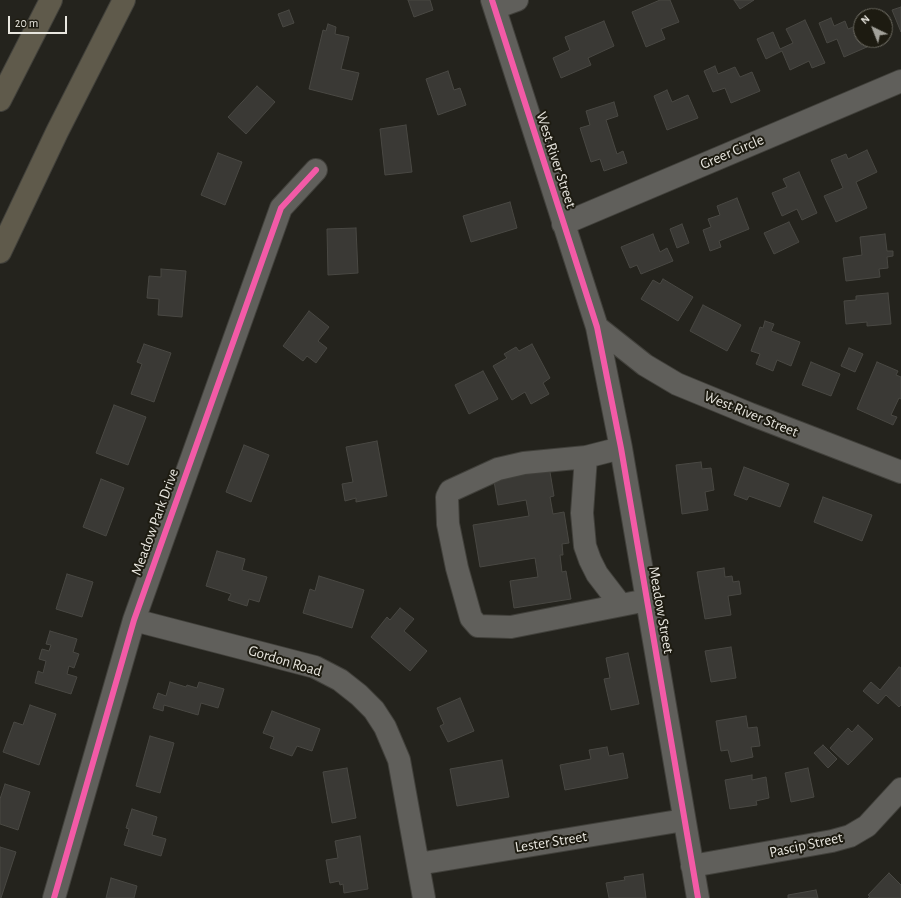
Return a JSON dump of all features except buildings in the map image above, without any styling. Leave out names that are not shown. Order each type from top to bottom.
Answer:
[{"type":"highway","points":[[0,100],[51,0]]},
{"type":"highway","points":[[0,252],[57,132],[124,0]]},
{"type":"street","points":[[493,4],[517,0]]},
{"type":"street","name":"West River Street","points":[[493,4],[597,327],[645,365],[677,384],[764,420],[901,472]]},
{"type":"street","name":"Greer Circle","points":[[563,224],[900,83]]},
{"type":"street","name":"Meadow Park Drive","points":[[54,898],[134,620],[280,208],[316,170]]},
{"type":"street","name":"Meadow Street","points":[[597,327],[621,448],[698,898]]},
{"type":"street","points":[[621,448],[586,457],[524,463],[498,469],[450,491],[446,497],[448,524],[457,568],[471,618],[478,626],[511,627],[646,600]]},
{"type":"street","points":[[586,457],[582,513],[585,546],[597,574],[620,604]]},
{"type":"street","name":"Gordon Road","points":[[134,620],[315,666],[340,680],[360,695],[374,710],[385,727],[399,760],[424,898]]},
{"type":"street","name":"Pascip Street","points":[[692,866],[832,841],[850,836],[867,826],[901,789]]},
{"type":"street","name":"Lester Street","points":[[418,864],[684,820]]},
{"type":"cycle path","points":[[492,0],[597,327],[621,448],[698,898]]},
{"type":"cycle path","points":[[54,898],[134,620],[281,208],[316,170]]}]
